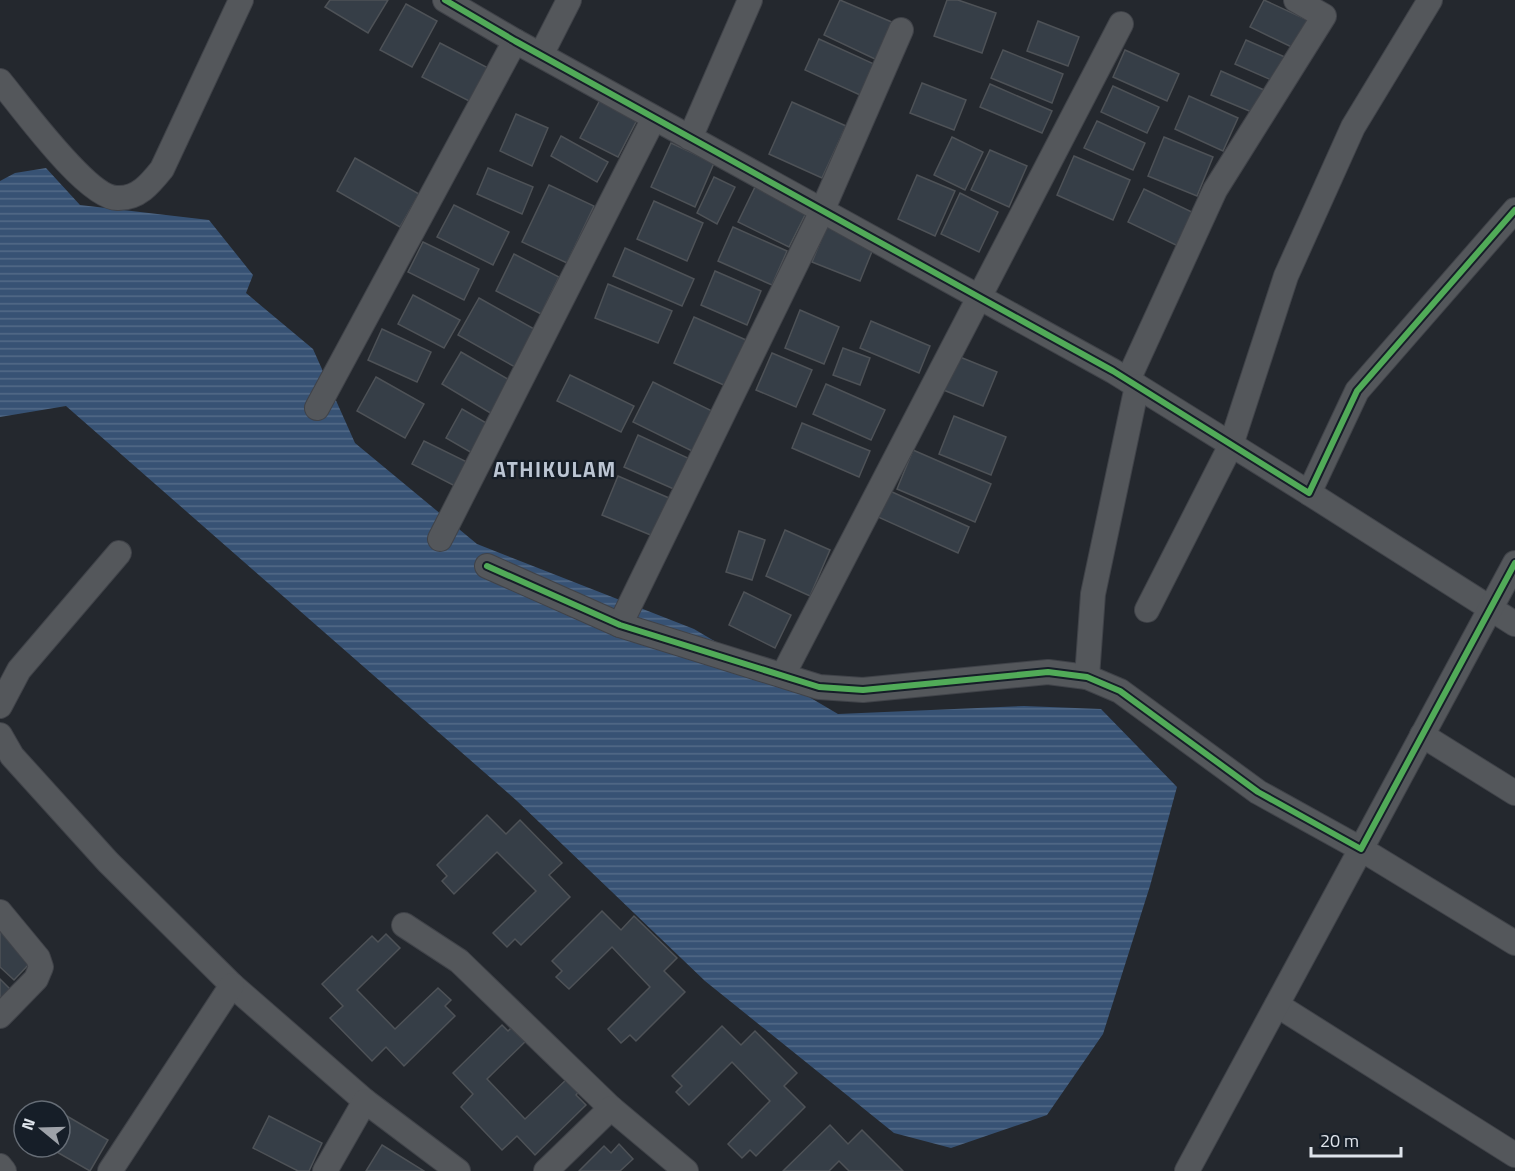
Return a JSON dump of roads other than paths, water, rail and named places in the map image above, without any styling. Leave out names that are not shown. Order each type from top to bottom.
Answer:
[{"type":"street","points":[[0,81],[71,167],[101,193],[115,199],[127,197],[146,189],[162,169],[241,0]]},
{"type":"street","points":[[445,0],[1132,383],[1515,624]]},
{"type":"street","points":[[541,55],[569,0]]},
{"type":"street","points":[[690,138],[750,0]]},
{"type":"street","points":[[1087,677],[1093,594],[1132,383],[1215,190],[1324,16],[1296,0]]},
{"type":"street","points":[[1147,610],[1231,445],[1286,276],[1353,127],[1430,0]]},
{"type":"street","points":[[783,675],[1121,24]]},
{"type":"street","points":[[620,625],[822,211],[901,30]]},
{"type":"street","points":[[317,408],[515,41]]},
{"type":"street","points":[[440,539],[654,118]]},
{"type":"street","points":[[1310,493],[1357,391],[1515,210]]},
{"type":"street","points":[[0,706],[19,670],[119,553]]},
{"type":"street","points":[[1187,1171],[1515,562]]},
{"type":"street","points":[[487,567],[620,625],[819,687],[863,690],[1048,672],[1087,677],[1120,691],[1258,792],[1361,849],[1515,943]]},
{"type":"street","points":[[0,735],[12,756],[108,862],[232,985],[365,1101],[458,1171]]},
{"type":"street","points":[[1422,735],[1515,793]]},
{"type":"street","points":[[0,912],[38,958],[40,967],[36,979],[0,1016]]},
{"type":"street","points":[[404,925],[459,961],[611,1108],[686,1171]]},
{"type":"street","points":[[110,1171],[232,985]]},
{"type":"street","points":[[1277,1005],[1515,1157],[1506,1171]]},
{"type":"street","points":[[325,1171],[365,1101]]},
{"type":"street","points":[[546,1171],[611,1108]]},
{"type":"street","points":[[0,1166],[4,1171]]},
{"type":"water","points":[[46,168],[80,205],[209,220],[253,275],[246,293],[313,349],[355,443],[477,544],[694,629],[838,714],[1024,706],[1101,709],[1177,787],[1150,886],[1103,1034],[1047,1115],[951,1148],[894,1133],[705,981],[517,801],[66,406],[0,417],[0,181],[15,173]]},
{"type":"district","name":"ATHIKULAM","points":[[555,469]]}]
